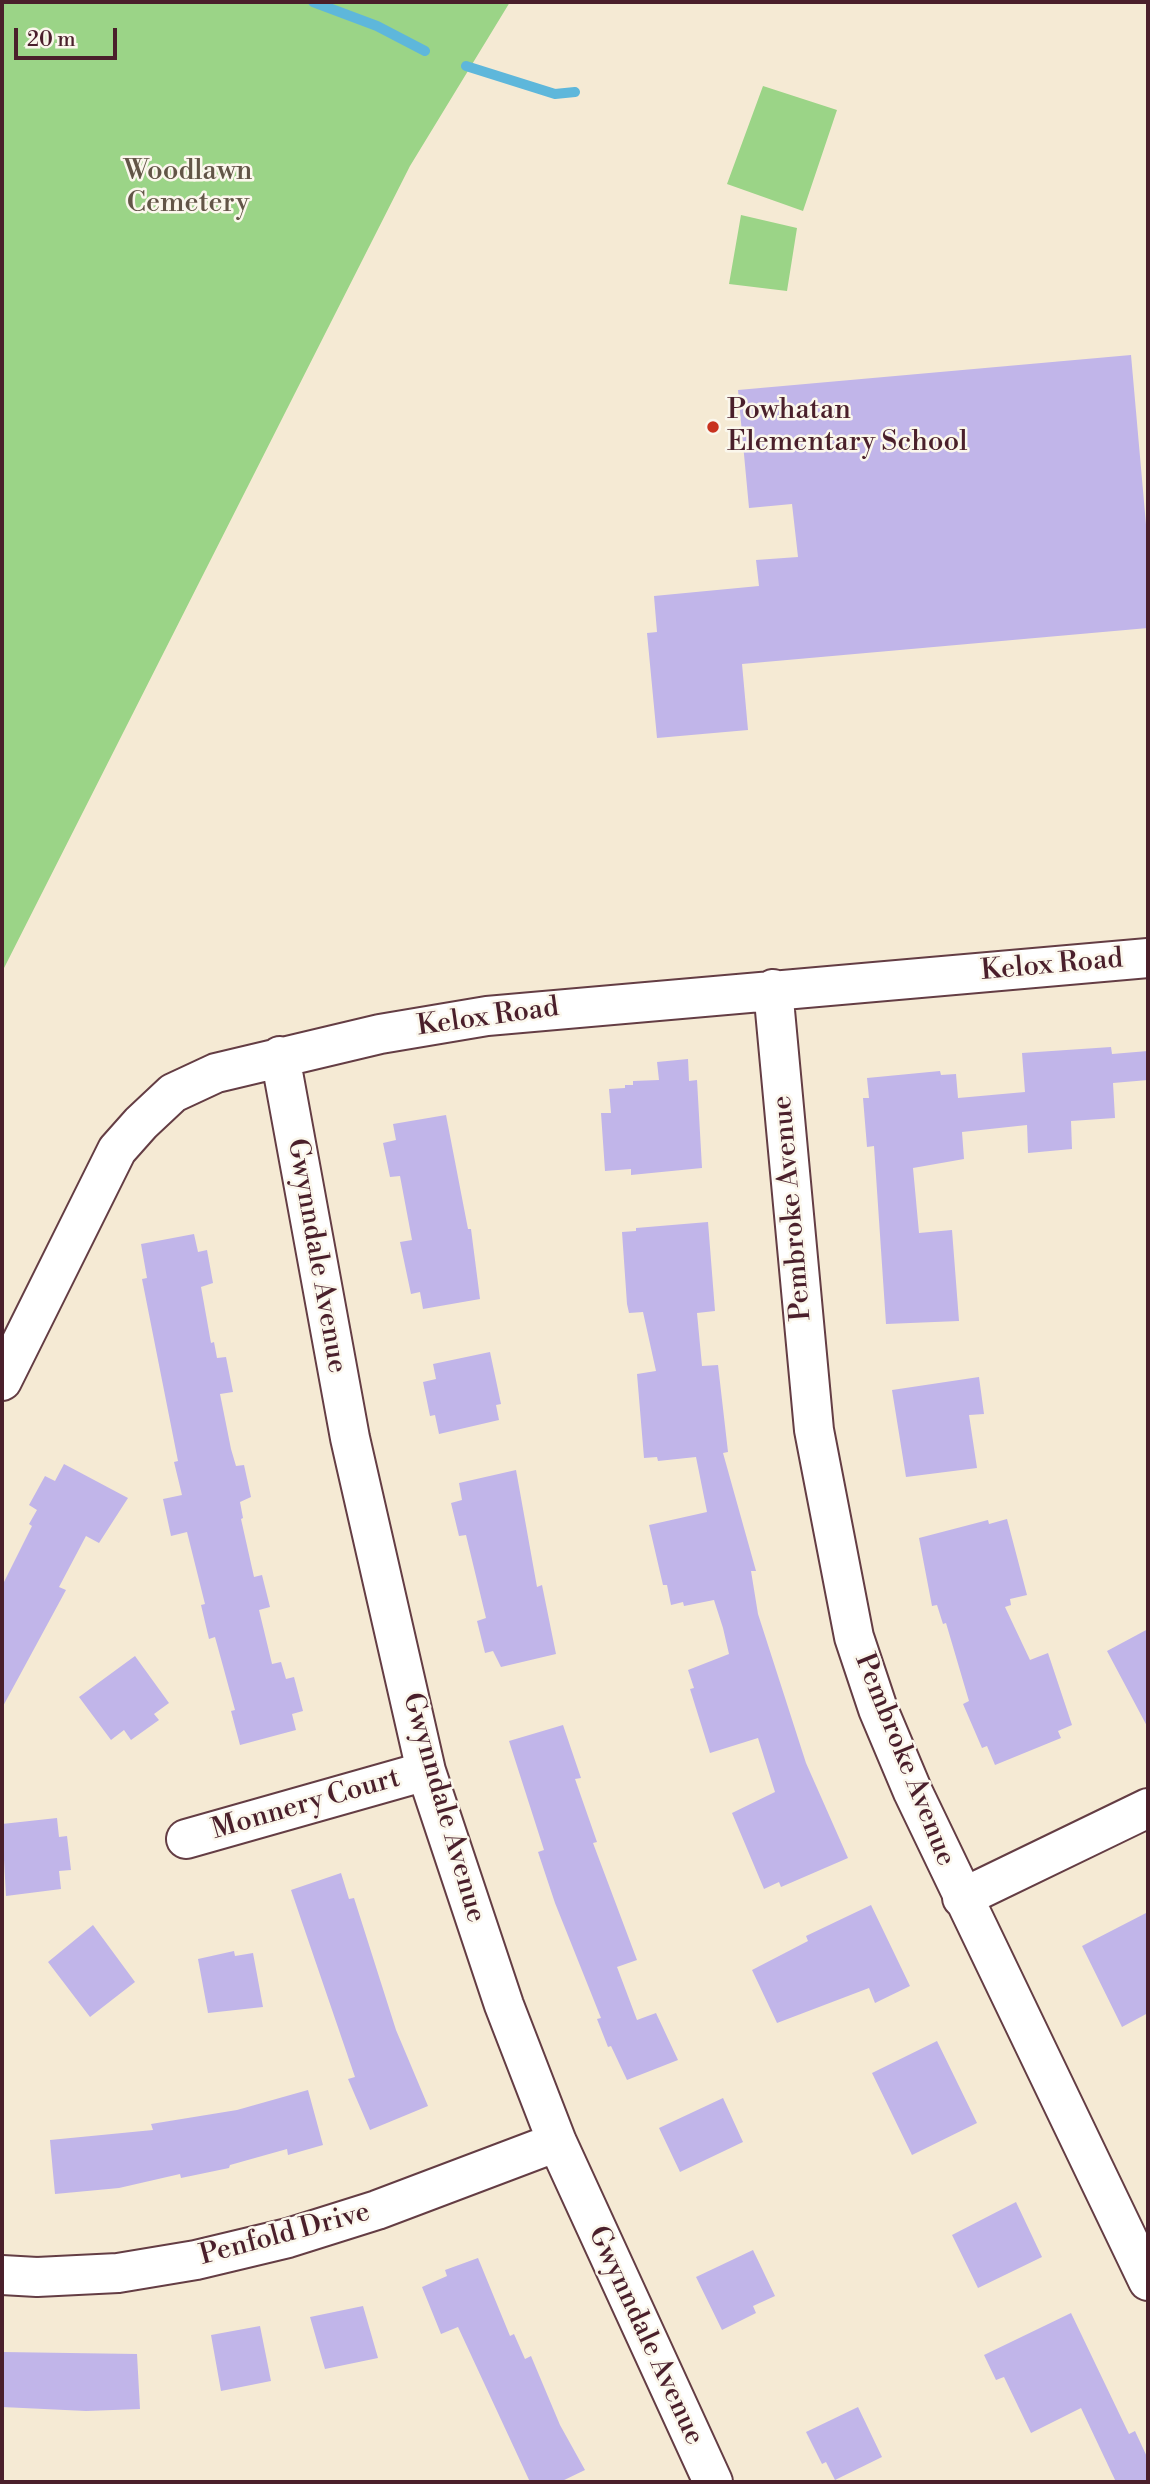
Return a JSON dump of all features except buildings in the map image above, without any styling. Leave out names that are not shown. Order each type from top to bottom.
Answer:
[{"type":"street","name":"Kelox Road","points":[[2,1381],[117,1150],[173,1093],[216,1073],[380,1034],[486,1016],[1148,958]]},
{"type":"street","name":"Pembroke Avenue","points":[[773,989],[814,1430],[831,1533],[854,1637],[878,1709],[962,1898],[1148,2281]]},
{"type":"street","name":"Gwynndale Avenue","points":[[280,1056],[350,1438],[426,1771],[504,2005],[557,2142],[713,2482]]},
{"type":"street","name":"Monnery Court","points":[[186,1839],[426,1771]]},
{"type":"street","points":[[962,1898],[1148,1808]]},
{"type":"street","name":"Penfold Drive","points":[[2,2275],[37,2277],[118,2273],[197,2260],[288,2238],[377,2210],[557,2142]]},
{"type":"green space","name":"Woodlawn Cemetery","points":[[2,2],[510,2],[410,166],[2,972]]},
{"type":"green space","points":[[763,86],[837,110],[803,211],[727,184]]},
{"type":"green space","points":[[741,215],[797,228],[787,291],[729,284]]},
{"type":"waterway","points":[[313,2],[377,26],[425,51]]},
{"type":"waterway","points":[[466,66],[555,94],[575,92]]},
{"type":"place","name":"Powhatan Elementary School","points":[[713,427]]}]
